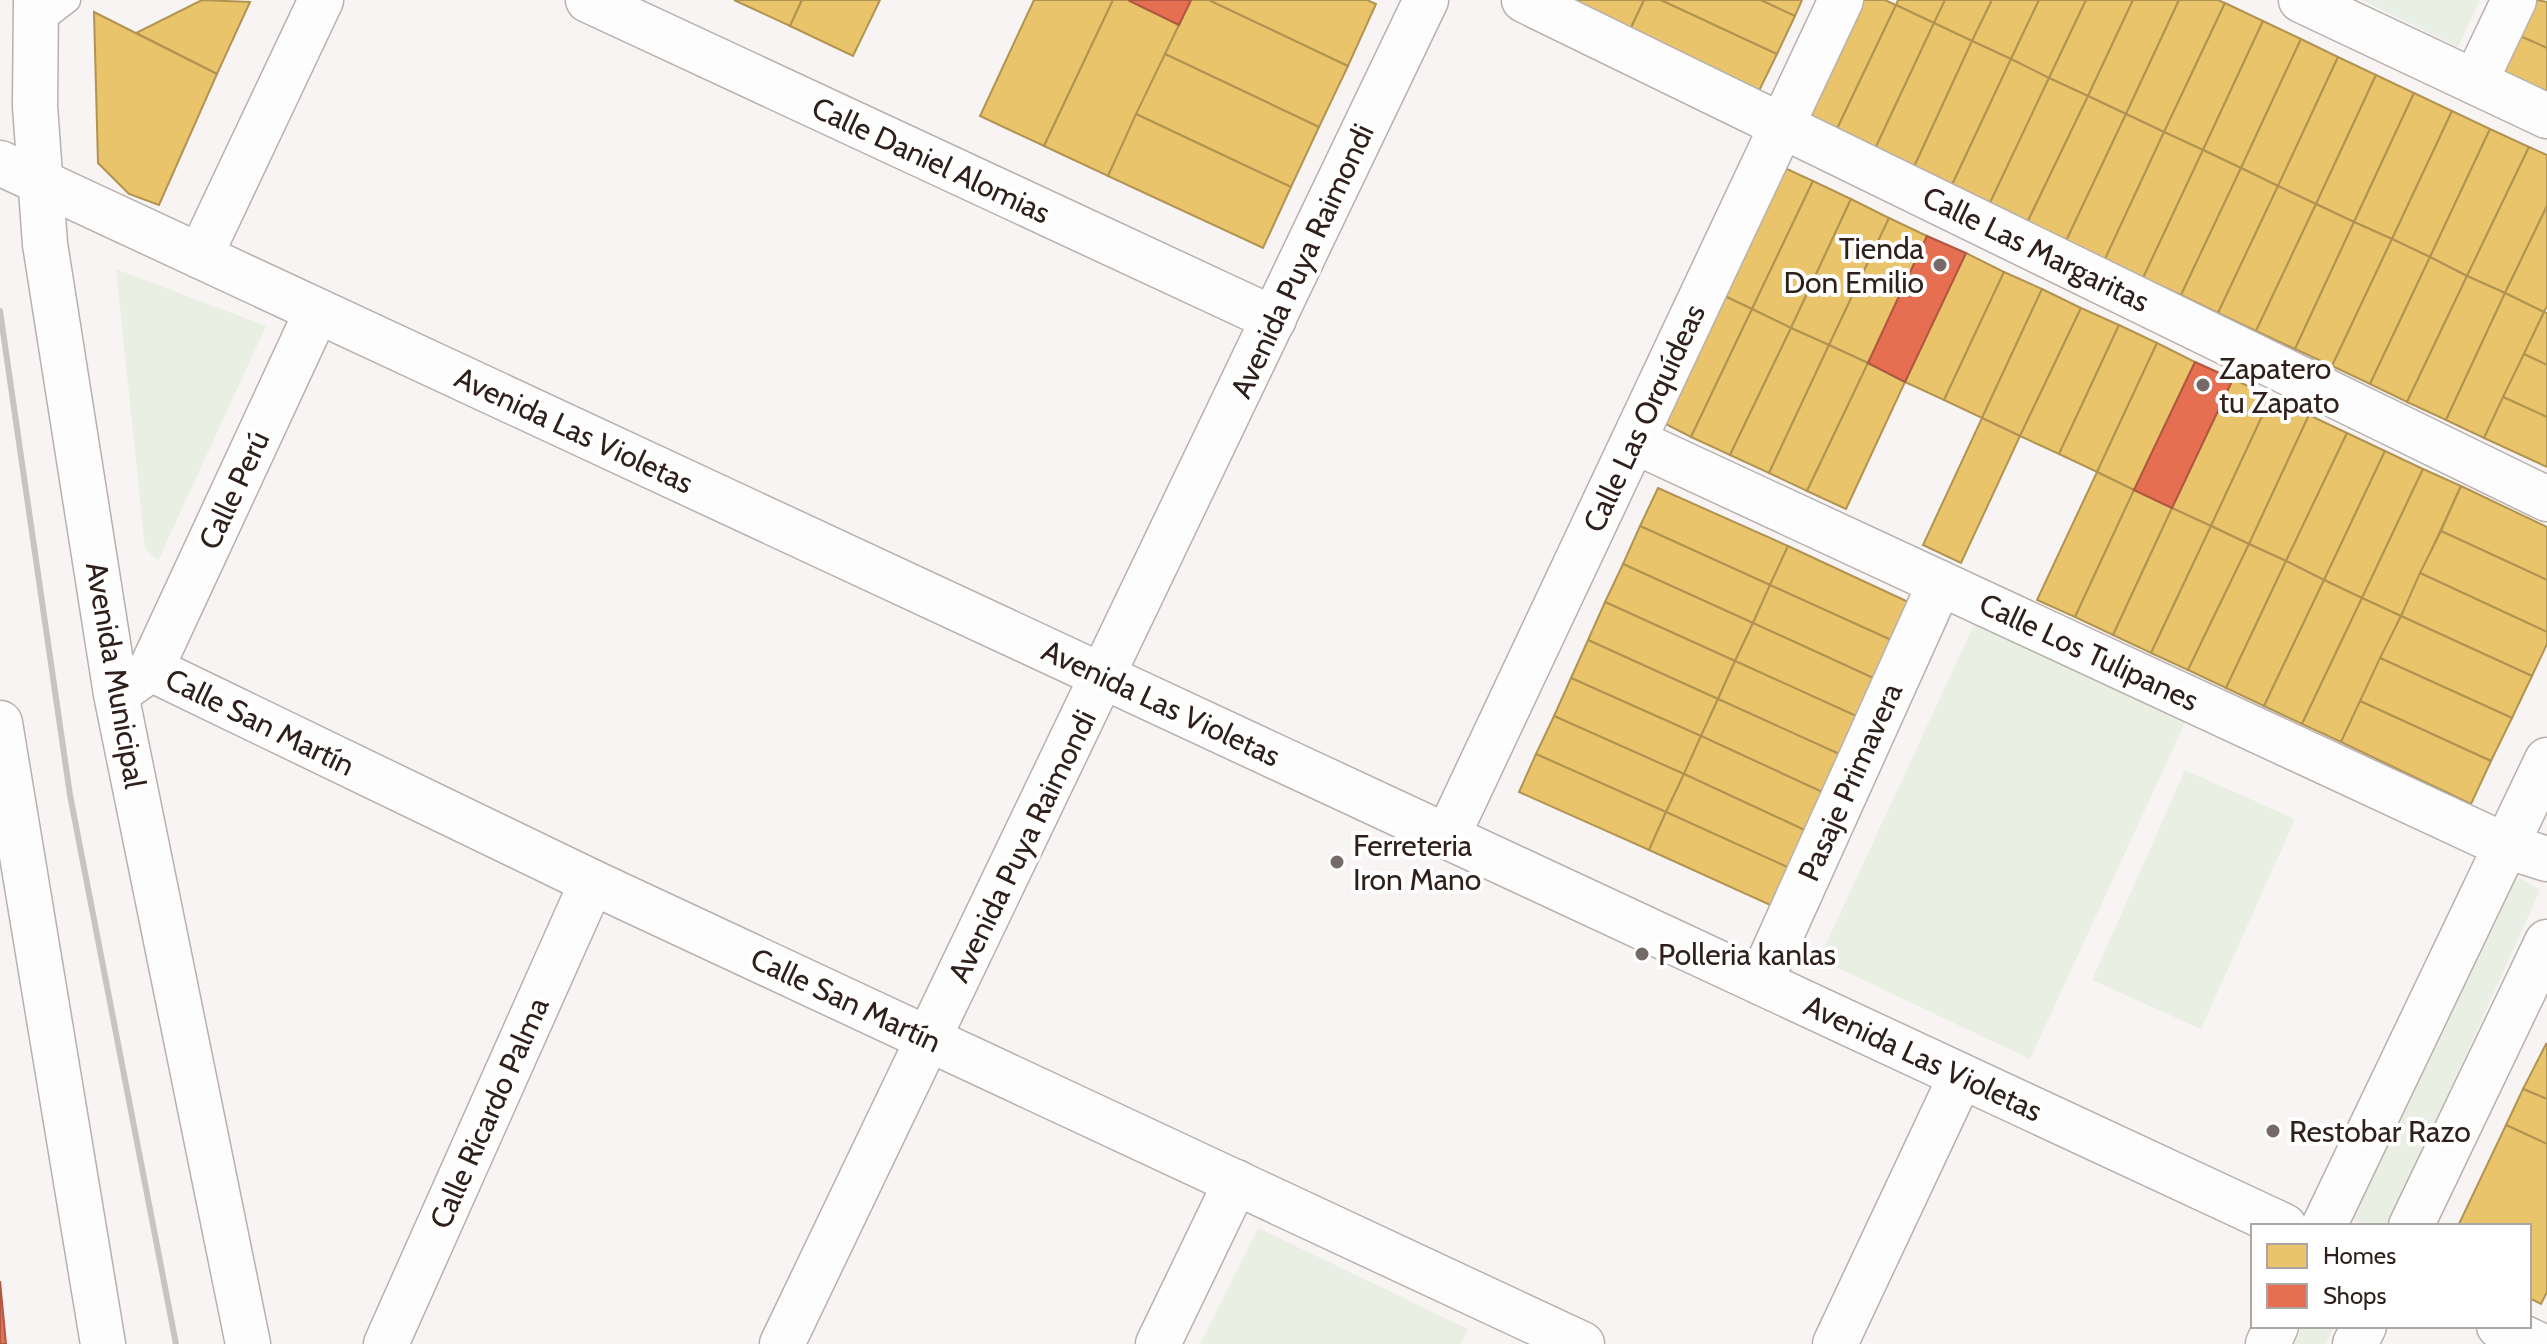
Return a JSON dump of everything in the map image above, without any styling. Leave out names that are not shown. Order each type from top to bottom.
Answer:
[{"type":"street","points":[[200,256],[321,0]]},
{"type":"street","name":"Calle Daniel Alomias","points":[[588,0],[1274,319]]},
{"type":"street","name":"Avenida Puya Raimondi","points":[[782,1344],[1426,0]]},
{"type":"street","name":"Calle Las Margaritas","points":[[1524,0],[2547,499]]},
{"type":"street","name":"Calle Las Orquídeas","points":[[1447,837],[1841,0]]},
{"type":"street","points":[[2301,0],[2547,116]]},
{"type":"street","points":[[2475,82],[2514,0]]},
{"type":"street","name":"Avenida Municipal","points":[[47,8],[19,172],[116,694],[248,1344]]},
{"type":"street","name":"Avenida Las Violetas","points":[[19,172],[2280,1224]]},
{"type":"street","name":"Calle Perú","points":[[151,669],[317,311]]},
{"type":"street","name":"Calle Los Tulipanes","points":[[1634,441],[2506,846],[2547,859]]},
{"type":"street","name":"Pasaje Primavera","points":[[1760,982],[1940,583]]},
{"type":"street","name":"Calle San Martín","points":[[116,694],[151,669],[592,882],[1582,1344]]},
{"type":"street","points":[[0,723],[4,770],[103,1344]]},
{"type":"street","points":[[2325,1224],[2547,760]]},
{"type":"street","name":"Calle Ricardo Palma","points":[[386,1344],[592,882]]},
{"type":"street","points":[[2412,1224],[2547,942]]},
{"type":"street","points":[[1835,1344],[1961,1076]]},
{"type":"street","points":[[1158,1344],[1236,1182]]},
{"type":"street","points":[[2503,1328],[2537,1344]]},
{"type":"shaded area","points":[[2361,0],[2480,0],[2458,47]]},
{"type":"shaded area","points":[[116,269],[266,326],[158,561],[145,548]]},
{"type":"shaded area","points":[[1979,614],[2190,712],[2030,1059],[1819,959]]},
{"type":"shaded area","points":[[2185,770],[2295,819],[2201,1029],[2092,980]]},
{"type":"shaded area","points":[[2513,874],[2540,890],[2390,1224],[2364,1224],[2351,1219]]},
{"type":"shaded area","points":[[1258,1228],[1468,1329],[1461,1344],[1200,1344]]},
{"type":"shaded area","points":[[2301,1328],[2334,1328],[2326,1344],[2294,1344]]},
{"type":"building: Homes","points":[[202,0],[250,2],[217,74],[136,33]]},
{"type":"building: Homes","points":[[734,0],[802,0],[790,26]]},
{"type":"building: Homes","points":[[802,0],[880,0],[853,56],[790,26]]},
{"type":"building: Homes","points":[[1034,0],[1113,0],[1044,146],[980,116]]},
{"type":"building: Homes","points":[[1113,0],[1128,0],[1179,25],[1108,176],[1044,146]]},
{"type":"building: Homes","points":[[1191,0],[1209,0],[1348,66],[1319,127],[1165,54]]},
{"type":"building: Homes","points":[[1209,0],[1367,0],[1376,4],[1348,66]]},
{"type":"building: Homes","points":[[1562,0],[1644,0],[1629,32]]},
{"type":"building: Homes","points":[[1644,0],[1661,0],[1777,54],[1758,93],[1629,32]]},
{"type":"building: Homes","points":[[1661,0],[1761,0],[1795,16],[1777,54]]},
{"type":"building: Homes","points":[[1761,0],[1802,0],[1795,16]]},
{"type":"building: Homes","points":[[1851,0],[1885,0],[1896,5],[1835,133],[1797,114]]},
{"type":"building: Homes","points":[[1898,0],[1945,0],[1934,23],[1896,5]]},
{"type":"building: Homes","points":[[1945,0],[1992,0],[1972,41],[1934,23]]},
{"type":"building: Homes","points":[[1992,0],[2039,0],[2011,59],[1972,41]]},
{"type":"building: Homes","points":[[2039,0],[2086,0],[2049,78],[2011,59]]},
{"type":"building: Homes","points":[[2086,0],[2133,0],[2088,96],[2049,78]]},
{"type":"building: Homes","points":[[2133,0],[2179,0],[2126,114],[2088,96]]},
{"type":"building: Homes","points":[[2179,0],[2218,0],[2225,3],[2164,132],[2126,114]]},
{"type":"building: Homes","points":[[2537,0],[2547,2],[2547,48],[2520,36]]},
{"type":"building: Homes","points":[[2225,3],[2263,21],[2203,150],[2164,132]]},
{"type":"building: Homes","points":[[1896,5],[1934,23],[1874,151],[1835,133]]},
{"type":"building: Homes","points":[[94,12],[217,74],[159,205],[129,194],[98,163]]},
{"type":"building: Homes","points":[[2263,21],[2301,39],[2241,168],[2203,150]]},
{"type":"building: Homes","points":[[1934,23],[1972,41],[1913,169],[1874,151]]},
{"type":"building: Homes","points":[[2520,36],[2547,48],[2547,95],[2502,74]]},
{"type":"building: Homes","points":[[2301,39],[2338,57],[2278,186],[2241,168]]},
{"type":"building: Homes","points":[[1972,41],[2011,59],[1951,187],[1913,169]]},
{"type":"building: Homes","points":[[1165,54],[1319,127],[1291,187],[1136,114]]},
{"type":"building: Homes","points":[[2338,57],[2376,75],[2316,204],[2278,186]]},
{"type":"building: Homes","points":[[2011,59],[2049,78],[1989,205],[1951,187]]},
{"type":"building: Homes","points":[[2376,75],[2414,93],[2354,222],[2316,204]]},
{"type":"building: Homes","points":[[2049,78],[2088,96],[2027,223],[1989,205]]},
{"type":"building: Homes","points":[[2414,93],[2452,111],[2392,239],[2354,222]]},
{"type":"building: Homes","points":[[2088,96],[2126,114],[2066,241],[2027,223]]},
{"type":"building: Homes","points":[[2452,111],[2490,129],[2430,257],[2392,239]]},
{"type":"building: Homes","points":[[1136,114],[1291,187],[1263,248],[1108,176]]},
{"type":"building: Homes","points":[[2126,114],[2164,132],[2105,259],[2066,241]]},
{"type":"building: Homes","points":[[2490,129],[2529,147],[2467,276],[2430,257]]},
{"type":"building: Homes","points":[[2164,132],[2203,150],[2143,278],[2105,259]]},
{"type":"building: Homes","points":[[2529,147],[2547,155],[2547,206],[2505,293],[2467,276]]},
{"type":"building: Homes","points":[[2203,150],[2241,168],[2181,295],[2143,278]]},
{"type":"building: Homes","points":[[1774,163],[1813,181],[1752,309],[1714,291]]},
{"type":"building: Homes","points":[[2241,168],[2278,186],[2218,313],[2181,295]]},
{"type":"building: Homes","points":[[1813,181],[1851,199],[1791,328],[1752,309]]},
{"type":"building: Homes","points":[[2278,186],[2316,204],[2256,331],[2218,313]]},
{"type":"building: Homes","points":[[1851,199],[1889,218],[1829,345],[1791,328]]},
{"type":"building: Homes","points":[[2316,204],[2354,222],[2295,349],[2256,331]]},
{"type":"building: Homes","points":[[2547,206],[2547,306],[2544,312],[2505,293]]},
{"type":"building: Homes","points":[[1889,218],[1927,236],[1868,363],[1829,345]]},
{"type":"building: Homes","points":[[2354,222],[2392,239],[2332,366],[2295,349]]},
{"type":"building: Homes","points":[[2392,239],[2430,257],[2370,384],[2332,366]]},
{"type":"building: Homes","points":[[1966,253],[2004,272],[1944,400],[1905,382]]},
{"type":"building: Homes","points":[[2430,257],[2467,276],[2407,402],[2370,384]]},
{"type":"building: Homes","points":[[2004,272],[2042,289],[1982,418],[1944,400]]},
{"type":"building: Homes","points":[[2467,276],[2505,293],[2446,420],[2407,402]]},
{"type":"building: Homes","points":[[2042,289],[2081,308],[2020,436],[1982,418]]},
{"type":"building: Homes","points":[[1714,291],[1752,309],[1691,437],[1654,418]]},
{"type":"building: Homes","points":[[2505,293],[2544,312],[2484,438],[2446,420]]},
{"type":"building: Homes","points":[[2081,308],[2119,325],[2059,454],[2020,436]]},
{"type":"building: Homes","points":[[1752,309],[1791,328],[1730,455],[1691,437]]},
{"type":"building: Homes","points":[[2544,312],[2547,313],[2547,365],[2524,354]]},
{"type":"building: Homes","points":[[2119,325],[2157,343],[2097,472],[2059,454]]},
{"type":"building: Homes","points":[[1791,328],[1829,345],[1769,473],[1730,455]]},
{"type":"building: Homes","points":[[2157,343],[2195,362],[2134,490],[2097,472]]},
{"type":"building: Homes","points":[[1829,345],[1868,363],[1807,491],[1769,473]]},
{"type":"building: Homes","points":[[2524,354],[2547,365],[2547,417],[2503,397]]},
{"type":"building: Homes","points":[[1868,363],[1905,382],[1846,509],[1807,491]]},
{"type":"building: Homes","points":[[2233,379],[2271,397],[2211,526],[2172,508]]},
{"type":"building: Homes","points":[[2271,397],[2309,415],[2249,544],[2211,526]]},
{"type":"building: Homes","points":[[2503,397],[2547,417],[2547,467],[2484,438]]},
{"type":"building: Homes","points":[[2309,415],[2347,433],[2286,561],[2249,544]]},
{"type":"building: Homes","points":[[1982,418],[2020,436],[1961,563],[1923,545]]},
{"type":"building: Homes","points":[[2347,433],[2385,451],[2324,580],[2286,561]]},
{"type":"building: Homes","points":[[2385,451],[2423,469],[2362,598],[2324,580]]},
{"type":"building: Homes","points":[[2423,469],[2461,486],[2401,616],[2362,598]]},
{"type":"building: Homes","points":[[2097,472],[2134,490],[2075,617],[2037,600]]},
{"type":"building: Homes","points":[[2461,486],[2547,527],[2547,580],[2441,531]]},
{"type":"building: Homes","points":[[1658,488],[1788,546],[1770,585],[1640,526]]},
{"type":"building: Homes","points":[[2134,490],[2172,508],[2113,635],[2075,617]]},
{"type":"building: Homes","points":[[2172,508],[2211,526],[2151,653],[2113,635]]},
{"type":"building: Homes","points":[[1640,526],[1770,585],[1753,623],[1623,564]]},
{"type":"building: Homes","points":[[2211,526],[2249,544],[2188,670],[2151,653]]},
{"type":"building: Homes","points":[[2441,531],[2547,580],[2547,632],[2420,573]]},
{"type":"building: Homes","points":[[2249,544],[2286,561],[2226,688],[2188,670]]},
{"type":"building: Homes","points":[[1788,546],[1917,606],[1900,644],[1770,585]]},
{"type":"building: Homes","points":[[2286,561],[2324,580],[2264,706],[2226,688]]},
{"type":"building: Homes","points":[[1623,564],[1753,623],[1735,661],[1605,602]]},
{"type":"building: Homes","points":[[2420,573],[2547,632],[2547,644],[2532,676],[2401,616]]},
{"type":"building: Homes","points":[[2324,580],[2362,598],[2302,724],[2264,706]]},
{"type":"building: Homes","points":[[1770,585],[1900,644],[1882,682],[1753,623]]},
{"type":"building: Homes","points":[[2362,598],[2401,616],[2341,742],[2302,724]]},
{"type":"building: Homes","points":[[1605,602],[1735,661],[1718,699],[1588,640]]},
{"type":"building: Homes","points":[[2401,616],[2532,676],[2512,718],[2380,658]]},
{"type":"building: Homes","points":[[1753,623],[1882,682],[1865,720],[1735,661]]},
{"type":"building: Homes","points":[[1588,640],[1718,699],[1701,736],[1571,678]]},
{"type":"building: Homes","points":[[2380,658],[2512,718],[2491,761],[2360,701]]},
{"type":"building: Homes","points":[[1735,661],[1865,720],[1848,758],[1718,699]]},
{"type":"building: Homes","points":[[1571,678],[1701,736],[1684,774],[1554,716]]},
{"type":"building: Homes","points":[[1718,699],[1848,758],[1831,796],[1701,736]]},
{"type":"building: Homes","points":[[2360,701],[2491,761],[2471,804],[2341,742]]},
{"type":"building: Homes","points":[[1554,716],[1684,774],[1666,812],[1536,754]]},
{"type":"building: Homes","points":[[1701,736],[1831,796],[1813,834],[1684,774]]},
{"type":"building: Homes","points":[[1536,754],[1666,812],[1649,850],[1519,792]]},
{"type":"building: Homes","points":[[1684,774],[1813,834],[1796,871],[1666,812]]},
{"type":"building: Homes","points":[[1666,812],[1796,871],[1779,909],[1649,850]]},
{"type":"building: Homes","points":[[2547,1045],[2547,1099],[2523,1089]]},
{"type":"building: Homes","points":[[2523,1089],[2547,1099],[2547,1144],[2506,1125]]},
{"type":"building: Homes","points":[[2506,1125],[2547,1144],[2547,1292],[2541,1304],[2531,1299],[2531,1224],[2459,1224]]},
{"type":"building: Shops","points":[[1128,0],[1191,0],[1179,25]]},
{"type":"building: Shops","points":[[1927,236],[1966,253],[1905,382],[1868,363]]},
{"type":"building: Shops","points":[[2195,362],[2233,379],[2172,508],[2134,490]]},
{"type":"building: Shops","points":[[0,1281],[6,1344],[0,1344]]},
{"type":"railway","points":[[0,311],[70,795],[176,1344]]},
{"type":"place","name":"Tienda Don Emilio","points":[[1940,265]]},
{"type":"place","name":"Zapatero tu Zapato","points":[[2203,385]]},
{"type":"place","name":"Ferreteria Iron Mano","points":[[1337,862]]},
{"type":"place","name":"Polleria kanlas","points":[[1642,954]]},
{"type":"place","name":"Restobar Razo","points":[[2273,1131]]}]
